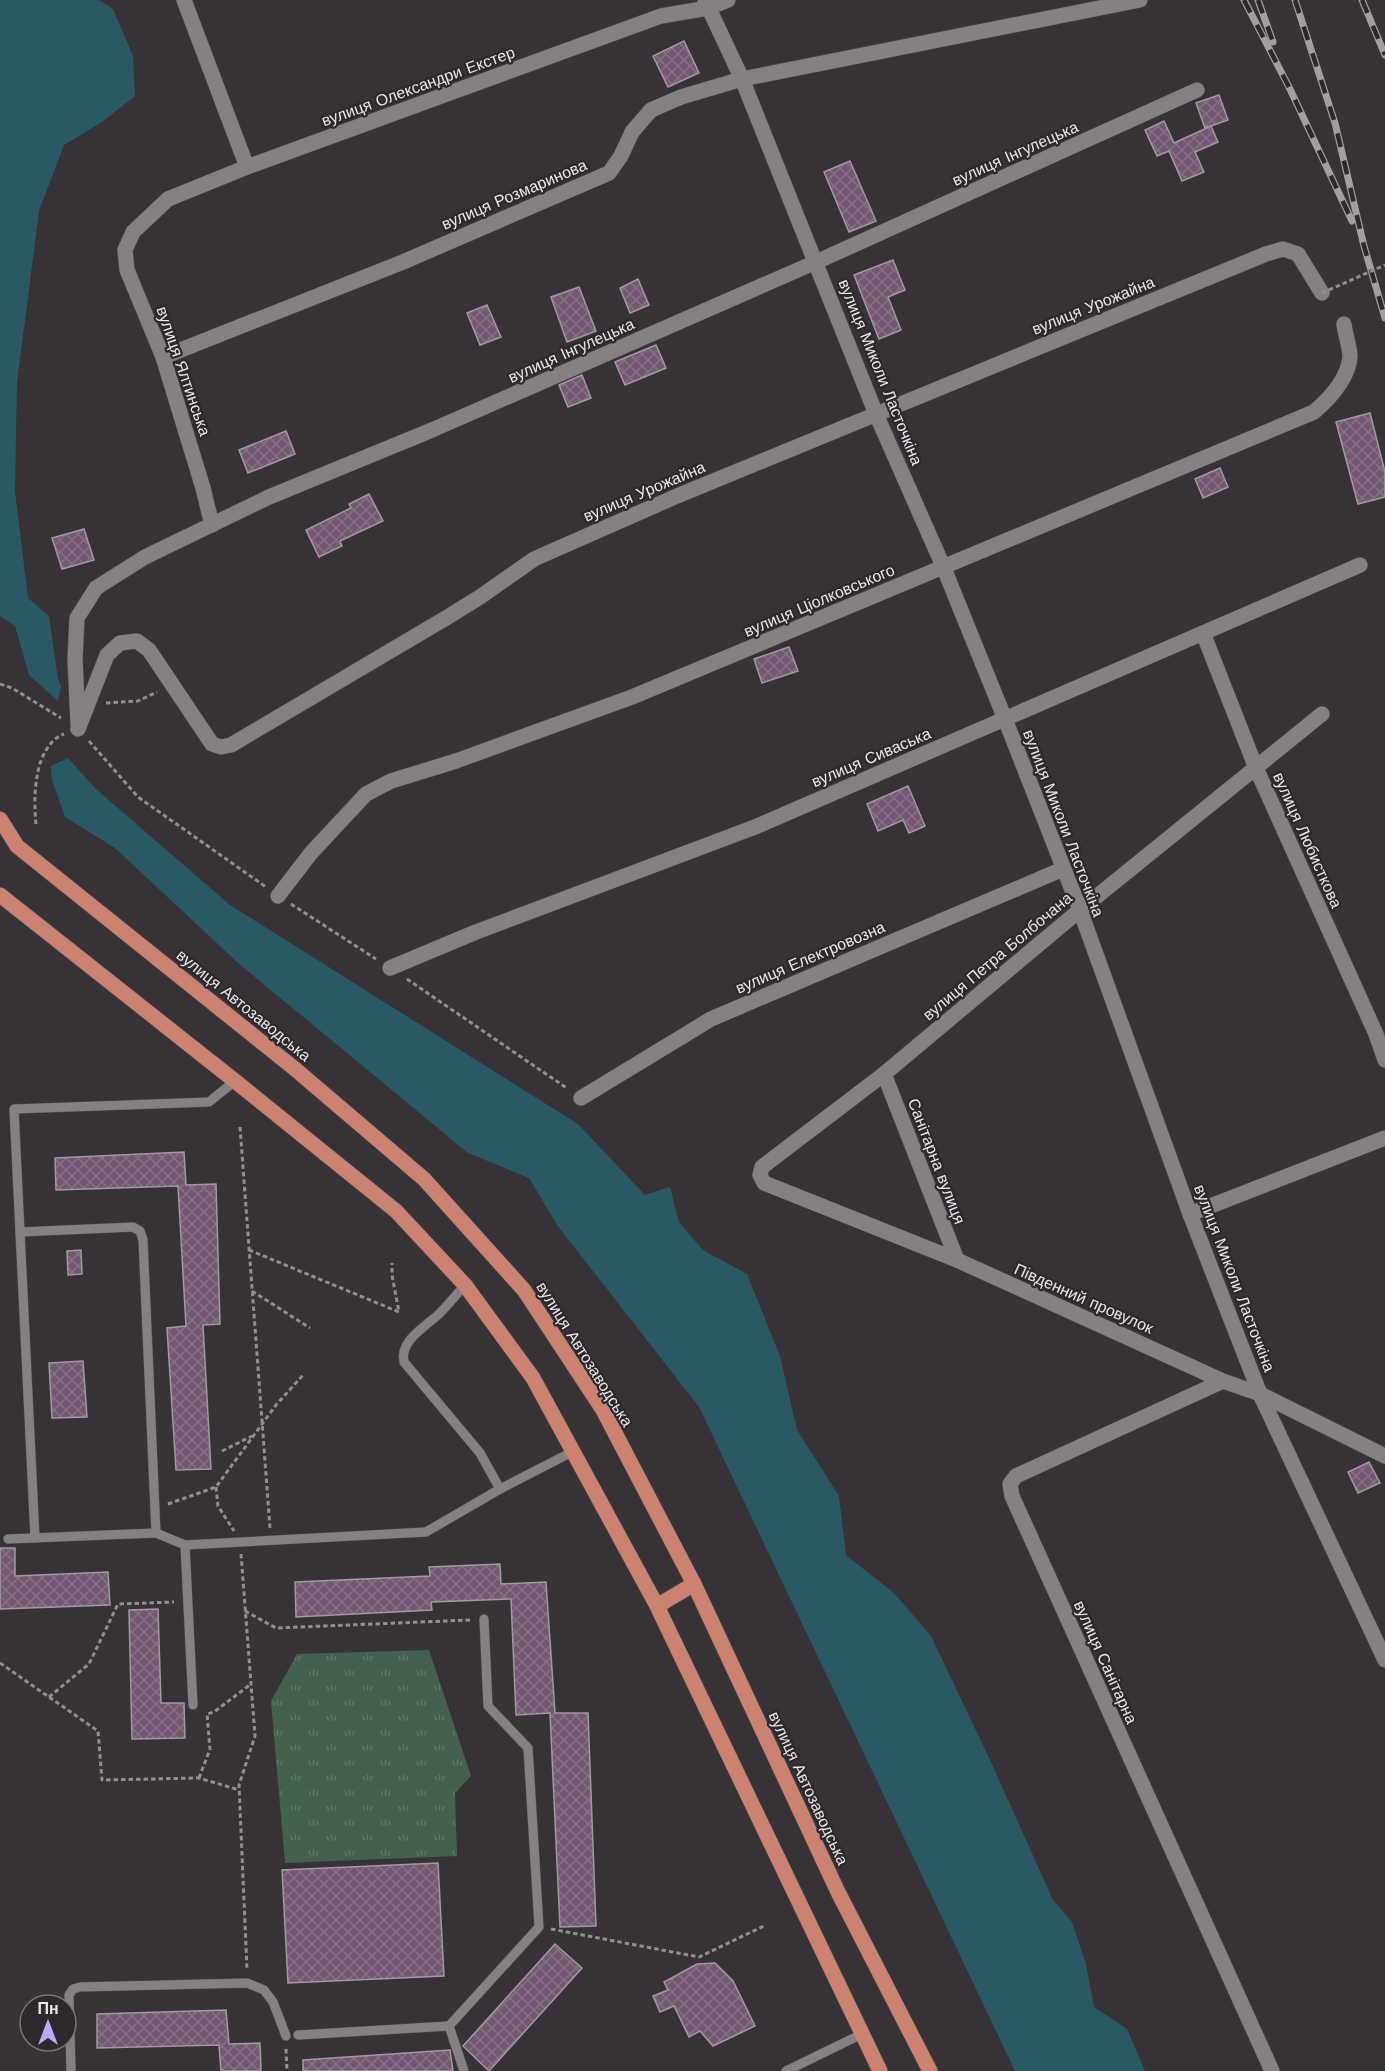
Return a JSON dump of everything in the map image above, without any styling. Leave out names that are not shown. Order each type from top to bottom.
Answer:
[{"type":"main road","name":"вулиця Автозаводська","points":[[0,819],[17,846],[295,1069],[424,1179],[524,1290],[603,1410],[694,1584],[837,1892],[930,2071]]},
{"type":"main road","points":[[0,895],[396,1211],[465,1285],[533,1378],[657,1606],[880,2071]]},
{"type":"main road","points":[[657,1606],[694,1584]]},
{"type":"street","points":[[184,0],[247,167]]},
{"type":"street","name":"вулиця Олександри Екстер","points":[[133,232],[168,199],[247,167],[661,16],[728,0]]},
{"type":"street","name":"вулиця Розмаринова","points":[[163,357],[403,262],[609,173],[621,156],[632,132],[651,110],[681,96],[742,79],[1140,0]]},
{"type":"street","name":"вулиця Миколи Ласточкіна","points":[[706,4],[742,79],[876,414],[943,566],[1005,719],[1080,910],[1190,1214],[1260,1394],[1385,1660]]},
{"type":"street","name":"вулиця Інгулецька","points":[[78,729],[75,659],[77,618],[96,588],[145,557],[269,496],[432,430],[816,262],[1197,90]]},
{"type":"street","name":"вулиця Ялтинська","points":[[133,232],[125,250],[127,270],[163,357],[204,488],[212,525]]},
{"type":"street","name":"вулиця Урожайна","points":[[78,729],[107,655],[120,643],[137,642],[149,650],[212,744],[221,747],[231,745],[446,618],[534,559],[677,496],[1255,258],[1283,249],[1298,254],[1322,293]]},
{"type":"street","name":"вулиця Ціолковського","points":[[278,896],[311,853],[366,794],[391,781],[456,761],[632,697],[1314,412],[1325,403],[1342,381],[1350,357],[1344,324]]},
{"type":"street","name":"вулиця Сиваська","points":[[390,968],[476,932],[755,827],[1360,565]]},
{"type":"street","name":"вулиця Любисткова","points":[[1203,633],[1256,768],[1376,1034],[1385,1060]]},
{"type":"street","name":"вулиця Петра Болбочана","points":[[764,1183],[760,1176],[762,1167],[884,1074],[1080,910],[1322,714]]},
{"type":"street","name":"вулиця Електровозна","points":[[581,1098],[711,1019],[1063,869]]},
{"type":"street","name":"Санітарна вулиця","points":[[884,1074],[957,1260]]},
{"type":"street","points":[[1190,1214],[1385,1138]]},
{"type":"street","name":"Південний провулок","points":[[764,1183],[957,1260],[1223,1381],[1260,1394],[1385,1456]]},
{"type":"street","name":"вулиця Санітарна","points":[[1223,1381],[1016,1476],[1010,1484],[1011,1496],[1272,2071]]},
{"type":"lane","points":[[35,1538],[14,1109],[209,1102],[235,1081]]},
{"type":"lane","points":[[20,1232],[132,1227],[140,1232],[156,1533]]},
{"type":"lane","points":[[465,1285],[439,1314],[412,1336],[402,1356],[404,1362],[480,1453],[500,1489]]},
{"type":"lane","points":[[8,1539],[156,1533],[185,1545],[426,1532],[500,1489],[572,1452]]},
{"type":"lane","points":[[185,1545],[193,1705]]},
{"type":"lane","points":[[298,2035],[449,2026],[539,1927],[528,1748],[488,1706],[484,1619]]},
{"type":"lane","points":[[71,2071],[69,1995],[73,1989],[80,1986],[247,1983],[264,1990],[273,2002],[286,2036]]},
{"type":"lane","points":[[449,2026],[465,2071]]},
{"type":"lane","points":[[786,2071],[862,2034]]},
{"type":"path","points":[[1322,293],[1385,264]]},
{"type":"path","points":[[0,684],[12,688],[78,729],[138,797],[278,896],[390,968],[581,1098]]},
{"type":"path","points":[[96,706],[138,701],[156,692],[167,690],[182,698]]},
{"type":"path","points":[[36,824],[34,804],[43,755],[57,737],[78,729]]},
{"type":"path","points":[[240,1127],[271,1541]]},
{"type":"path","points":[[249,1250],[399,1312],[392,1263]]},
{"type":"path","points":[[252,1291],[310,1328]]},
{"type":"path","points":[[155,1509],[216,1487],[276,1405],[304,1374]]},
{"type":"path","points":[[222,1451],[254,1436]]},
{"type":"path","points":[[216,1487],[218,1506],[240,1543],[255,1736],[239,1785],[247,1983]]},
{"type":"path","points":[[49,1697],[89,1664],[118,1604],[188,1602]]},
{"type":"path","points":[[245,1611],[276,1628],[484,1619]]},
{"type":"path","points":[[0,1663],[98,1731],[102,1780],[199,1778],[239,1790]]},
{"type":"path","points":[[199,1778],[210,1749],[207,1714],[214,1712],[251,1684]]},
{"type":"path","points":[[539,1927],[699,1957],[764,1926]]},
{"type":"path","points":[[286,2036],[287,2071]]},
{"type":"green space","points":[[429,1650],[471,1776],[455,1793],[457,1856],[285,1863],[271,1701],[297,1654]]},
{"type":"water","points":[[0,0],[99,0],[113,9],[133,56],[135,96],[102,122],[64,145],[39,211],[17,383],[15,491],[28,598],[49,616],[61,686],[58,701],[29,675],[15,626],[0,616]]},
{"type":"water","points":[[68,758],[96,789],[230,905],[578,1124],[645,1195],[670,1187],[679,1222],[703,1250],[747,1274],[780,1356],[797,1430],[839,1496],[846,1555],[894,1593],[931,1636],[1053,1900],[1072,1922],[1086,1964],[1094,2007],[1127,2029],[1145,2071],[1015,2071],[699,1407],[557,1225],[529,1178],[468,1153],[238,963],[115,848],[65,817],[52,780],[51,766]]},
{"type":"building","points":[[684,41],[699,73],[668,87],[653,56]]},
{"type":"building","points":[[1219,95],[1228,120],[1205,128],[1196,103]]},
{"type":"building","points":[[1164,121],[1174,143],[1211,126],[1218,142],[1195,152],[1204,172],[1182,181],[1169,151],[1157,156],[1145,130]]},
{"type":"building","points":[[850,161],[876,221],[849,232],[824,172]]},
{"type":"building","points":[[893,260],[905,290],[888,297],[901,330],[879,339],[854,275]]},
{"type":"building","points":[[638,279],[649,305],[630,313],[620,288]]},
{"type":"building","points":[[579,287],[596,331],[567,342],[551,297]]},
{"type":"building","points":[[487,305],[501,337],[480,345],[467,313]]},
{"type":"building","points":[[656,345],[666,368],[625,385],[615,362]]},
{"type":"building","points":[[582,375],[591,398],[568,407],[559,385]]},
{"type":"building","points":[[1370,413],[1385,472],[1385,497],[1358,504],[1336,422]]},
{"type":"building","points":[[286,431],[295,454],[248,473],[239,450]]},
{"type":"building","points":[[1220,468],[1228,487],[1203,498],[1195,479]]},
{"type":"building","points":[[369,494],[383,521],[340,541],[342,546],[319,557],[306,530],[351,508],[349,504]]},
{"type":"building","points":[[84,529],[94,560],[62,569],[52,538]]},
{"type":"building","points":[[789,647],[798,671],[762,683],[754,659]]},
{"type":"building","points":[[908,786],[925,826],[909,833],[903,820],[878,831],[867,804]]},
{"type":"building","points":[[184,1152],[186,1185],[216,1184],[220,1324],[203,1325],[211,1469],[176,1470],[167,1328],[186,1326],[178,1186],[56,1190],[55,1158]]},
{"type":"building","points":[[81,1250],[82,1274],[68,1275],[67,1251]]},
{"type":"building","points":[[83,1361],[87,1417],[52,1418],[49,1363]]},
{"type":"building","points":[[1369,1462],[1380,1483],[1358,1493],[1348,1472]]},
{"type":"building","points":[[0,1548],[15,1548],[15,1576],[108,1572],[110,1605],[0,1609]]},
{"type":"building","points":[[500,1564],[501,1584],[546,1582],[555,1713],[588,1713],[596,1926],[560,1927],[550,1713],[516,1715],[511,1599],[431,1602],[432,1610],[296,1617],[295,1582],[430,1576],[429,1567]]},
{"type":"building","points":[[158,1609],[161,1703],[184,1703],[185,1738],[132,1739],[129,1610]]},
{"type":"building","points":[[438,1863],[444,1976],[288,1983],[282,1870]]},
{"type":"building","points":[[555,1944],[582,1968],[489,2071],[463,2046]]},
{"type":"building","points":[[715,1963],[733,1981],[755,2026],[713,2046],[700,2031],[689,2037],[674,2006],[660,2012],[653,1996],[668,1990],[664,1982],[697,1964]]},
{"type":"building","points":[[226,2010],[229,2044],[260,2043],[261,2071],[221,2071],[219,2045],[97,2048],[97,2014]]},
{"type":"building","points":[[450,2050],[453,2071],[303,2071],[303,2060]]},
{"type":"railway","points":[[1244,0],[1289,87],[1352,221]]},
{"type":"railway","points":[[1258,0],[1273,42]]},
{"type":"railway","points":[[1295,0],[1335,123],[1364,246],[1385,318]]},
{"type":"railway","points":[[1362,0],[1385,55]]}]
